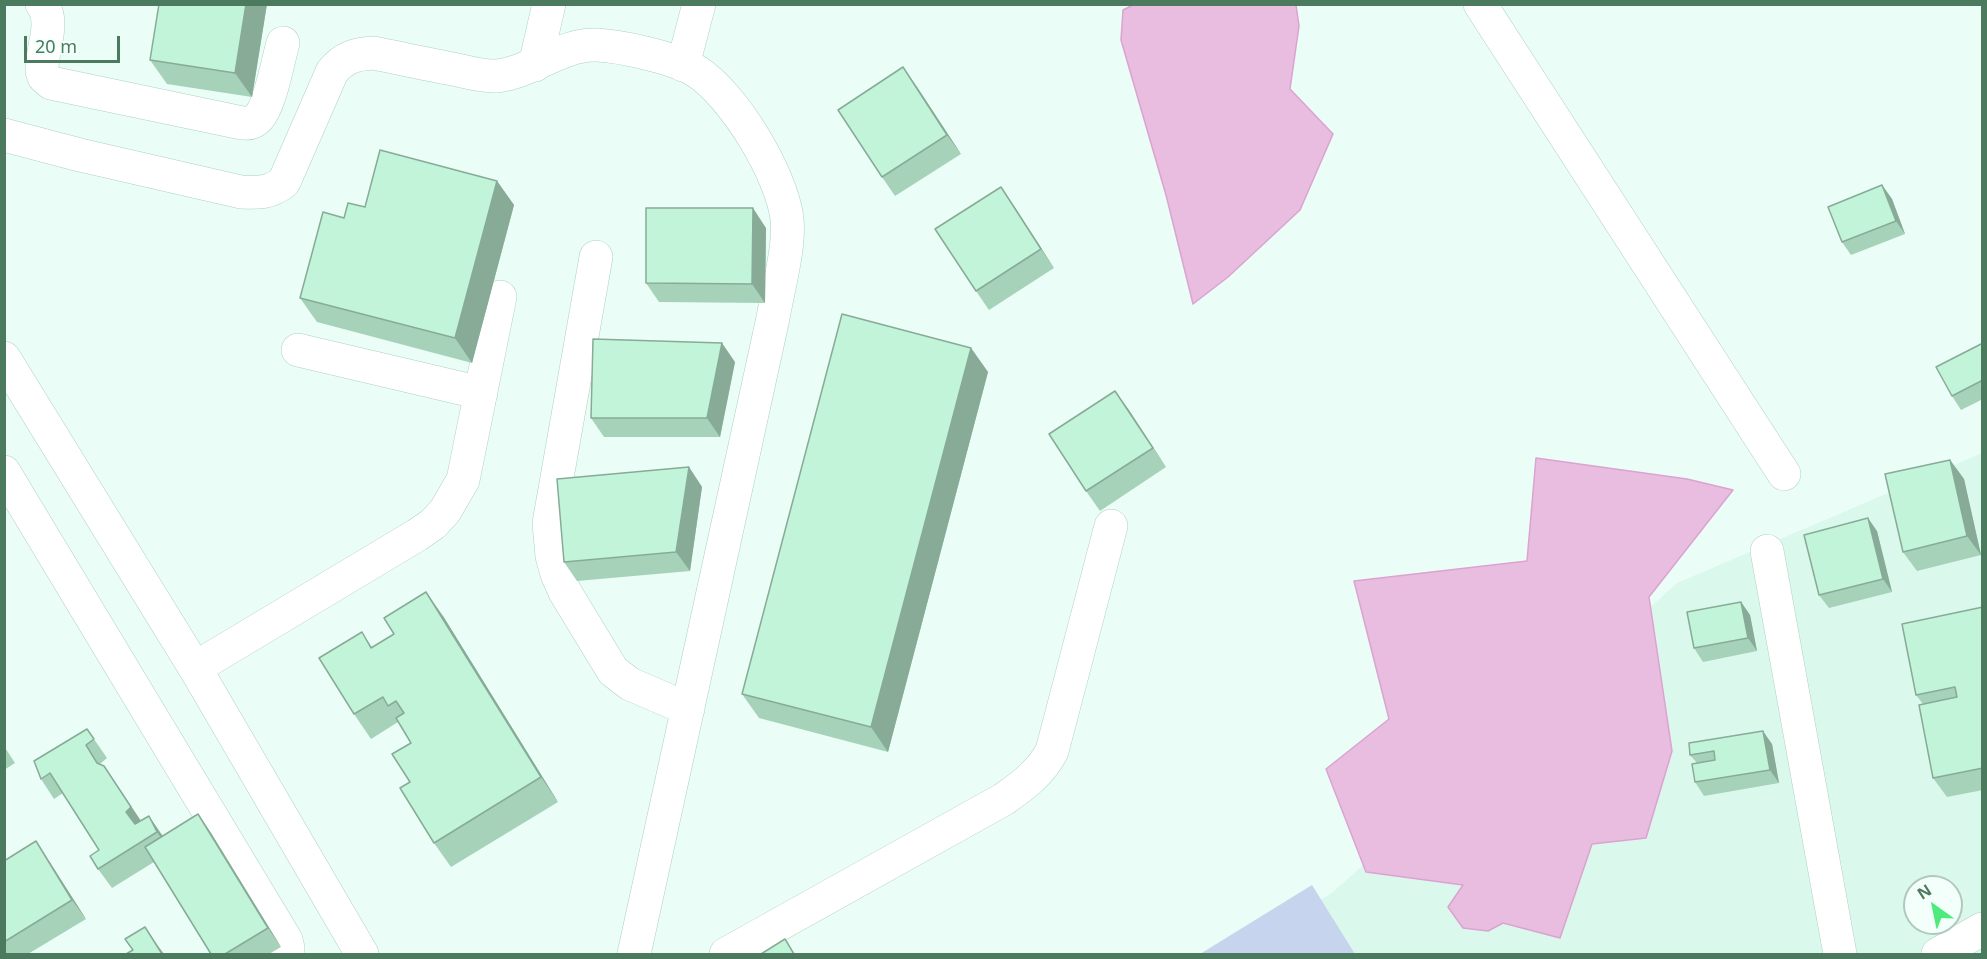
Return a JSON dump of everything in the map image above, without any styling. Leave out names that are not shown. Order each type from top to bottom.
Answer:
[{"type":"street","points":[[42,4],[46,10],[48,24],[42,71],[44,77],[51,83],[242,123],[250,124],[258,119],[264,109],[283,44]]},
{"type":"street","points":[[535,65],[549,4]]},
{"type":"street","points":[[683,65],[699,4]]},
{"type":"street","points":[[1480,4],[1784,474]]},
{"type":"street","points":[[4,135],[242,192],[265,192],[277,188],[284,182],[332,72],[340,62],[350,57],[373,53],[496,76],[535,65],[580,46],[597,45],[656,56],[695,70],[709,80],[744,123],[778,185],[787,220],[785,250],[773,318],[634,954]]},
{"type":"street","points":[[596,257],[549,523],[552,556],[565,592],[613,671],[630,684],[688,709]]},
{"type":"street","points":[[195,668],[433,524],[445,511],[464,480],[500,297]]},
{"type":"street","points":[[298,350],[481,393]]},
{"type":"street","points":[[4,358],[195,668],[362,954]]},
{"type":"street","points":[[4,472],[286,940],[288,948],[283,954]]},
{"type":"street","points":[[726,954],[1004,799],[1037,773],[1052,750],[1111,526]]},
{"type":"street","points":[[1767,551],[1840,954]]},
{"type":"street","points":[[1938,954],[1983,928]]},
{"type":"shaded area","points":[[1135,4],[1296,5],[1299,26],[1290,89],[1333,134],[1300,210],[1228,277],[1193,304],[1166,195],[1121,40],[1123,10]]},
{"type":"shaded area","points":[[1982,453],[1982,954],[1234,954],[1333,892],[1677,583]]},
{"type":"shaded area","points":[[1536,458],[1687,479],[1733,490],[1649,597],[1672,751],[1646,838],[1592,844],[1560,938],[1503,923],[1488,931],[1463,928],[1448,907],[1463,885],[1366,872],[1326,769],[1389,719],[1354,581],[1527,561]]},
{"type":"shaded area","points":[[1312,885],[1355,954],[1200,954]]},
{"type":"building","points":[[159,4],[246,4],[235,73],[150,60]]},
{"type":"building","points":[[903,67],[947,135],[882,177],[838,110]]},
{"type":"building","points":[[380,150],[497,181],[455,338],[300,298],[323,212],[344,218],[348,203],[365,207]]},
{"type":"building","points":[[1882,185],[1896,221],[1842,242],[1828,207]]},
{"type":"building","points":[[1001,187],[1041,249],[976,291],[935,229]]},
{"type":"building","points":[[646,208],[753,208],[752,284],[646,283]]},
{"type":"building","points":[[842,314],[971,348],[871,727],[742,694]]},
{"type":"building","points":[[593,339],[722,343],[707,418],[591,418]]},
{"type":"building","points":[[1983,343],[1983,380],[1952,396],[1936,367]]},
{"type":"building","points":[[1115,391],[1153,448],[1086,491],[1049,434]]},
{"type":"building","points":[[1950,460],[1967,536],[1903,552],[1885,474]]},
{"type":"building","points":[[689,467],[676,552],[564,562],[557,479]]},
{"type":"building","points":[[1868,518],[1883,579],[1819,595],[1804,535]]},
{"type":"building","points":[[426,592],[541,777],[434,843],[400,788],[410,782],[392,754],[411,743],[396,718],[404,713],[396,701],[388,706],[383,697],[354,714],[319,658],[362,632],[371,648],[394,634],[384,618]]},
{"type":"building","points":[[1741,602],[1748,638],[1694,648],[1687,612]]},
{"type":"building","points":[[1983,607],[1983,768],[1933,778],[1919,705],[1957,697],[1955,687],[1916,695],[1902,624]]},
{"type":"building","points":[[87,729],[94,739],[86,745],[97,763],[104,766],[131,807],[126,812],[135,824],[149,816],[157,832],[98,869],[90,856],[99,850],[50,773],[41,779],[34,761]]},
{"type":"building","points":[[1763,731],[1770,770],[1695,782],[1692,764],[1715,760],[1714,751],[1690,755],[1689,743]]},
{"type":"building","points":[[198,814],[268,928],[225,954],[211,954],[145,847]]},
{"type":"building","points":[[36,841],[72,900],[4,942],[4,861]]},
{"type":"building","points":[[145,927],[162,954],[126,954],[133,950],[125,939]]},
{"type":"building","points":[[785,939],[794,954],[761,954]]}]
